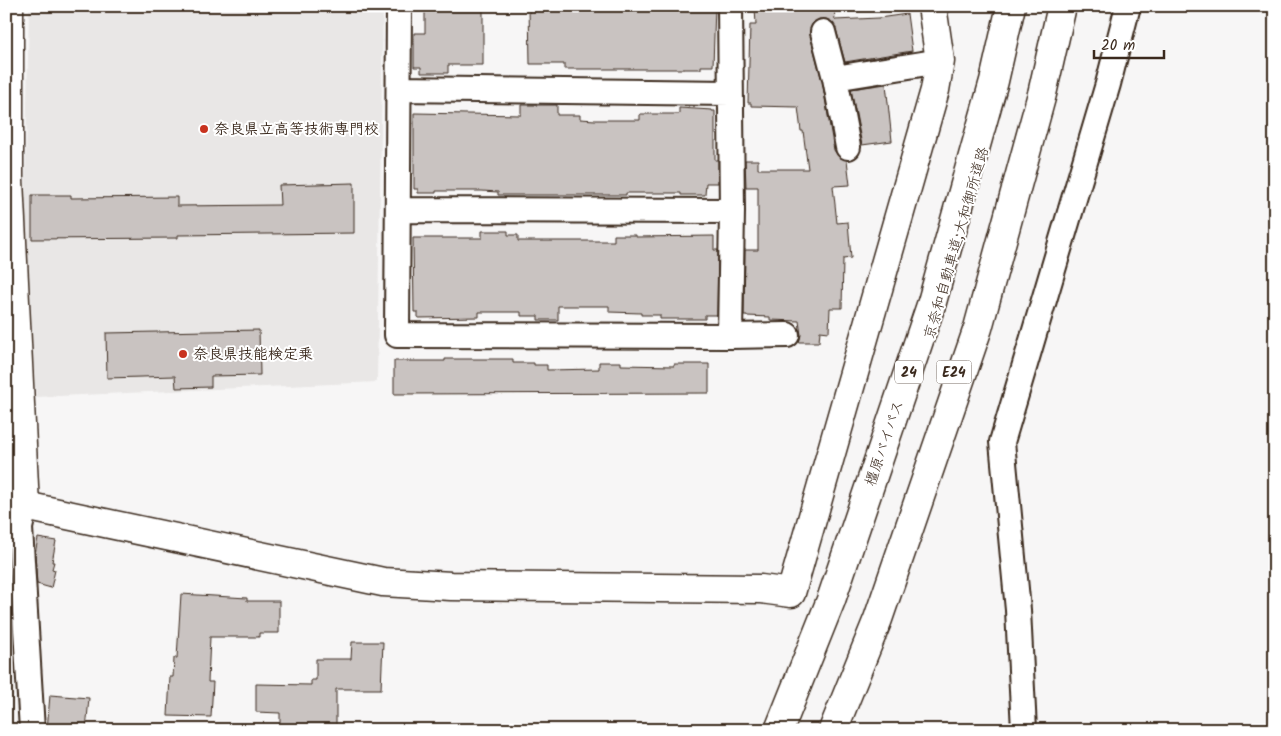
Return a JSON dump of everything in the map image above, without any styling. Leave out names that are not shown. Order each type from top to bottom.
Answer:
[{"type":"main road","points":[[9,6],[9,180],[26,506],[383,582],[452,586],[761,589],[791,593],[935,90],[940,61],[932,6]]},
{"type":"main road","name":"橿原バイパス","points":[[779,730],[831,600],[932,302],[994,81],[1011,6]]},
{"type":"main road","name":"京奈和自動車道;大和御所道路","points":[[789,730],[840,604],[940,308],[1002,83],[1021,6]]},
{"type":"main road","name":"E24","points":[[826,730],[872,618],[970,325],[1036,91],[1055,6]]},
{"type":"main road","points":[[833,730],[878,619],[978,328],[1042,94],[1062,6]]},
{"type":"street","points":[[399,6],[397,335],[787,335]]},
{"type":"street","points":[[730,6],[732,211],[730,336]]},
{"type":"street","points":[[1024,730],[1018,610],[1002,442],[1108,84],[1128,6]]},
{"type":"street","points":[[823,32],[835,78],[848,147]]},
{"type":"street","points":[[835,78],[940,61]]},
{"type":"street","points":[[399,88],[730,93]]},
{"type":"street","points":[[398,210],[732,211]]},
{"type":"street","points":[[26,506],[20,528],[32,730]]},
{"type":"shaded area","name":"奈良県立高等技術専門校","points":[[29,6],[383,6],[377,382],[36,397],[24,251]]},
{"type":"building","points":[[425,6],[483,6],[483,65],[448,65],[448,73],[421,73],[421,67],[414,67],[414,33],[425,33]]},
{"type":"building","points":[[529,6],[715,6],[713,66],[701,66],[701,69],[564,69],[564,64],[530,64]]},
{"type":"building","points":[[765,6],[834,6],[835,20],[879,18],[907,14],[912,51],[845,62],[836,29],[832,22],[826,19],[819,19],[813,23],[810,29],[822,81],[834,150],[838,156],[847,160],[850,185],[833,186],[837,223],[848,222],[851,258],[843,259],[842,308],[830,308],[829,332],[820,331],[819,342],[799,342],[801,335],[799,321],[770,320],[770,317],[744,315],[745,250],[758,250],[758,187],[746,187],[745,160],[758,160],[758,169],[808,169],[798,107],[751,106],[751,103],[748,103],[750,25],[756,25],[755,8]]},
{"type":"building","points":[[886,84],[892,141],[862,145],[851,89]]},
{"type":"building","points":[[521,105],[557,105],[557,115],[580,115],[580,119],[595,120],[640,120],[640,114],[679,114],[679,108],[715,111],[715,160],[718,160],[718,183],[706,183],[705,195],[626,193],[626,195],[498,195],[498,192],[482,191],[418,193],[418,189],[414,189],[414,113],[521,115]]},
{"type":"building","points":[[354,183],[354,233],[178,235],[178,238],[32,239],[32,195],[71,195],[71,198],[177,197],[177,206],[280,205],[279,185]]},
{"type":"building","points":[[482,231],[508,231],[508,235],[518,235],[518,241],[614,241],[614,235],[636,235],[636,237],[714,236],[714,250],[718,250],[717,315],[705,315],[705,319],[660,319],[660,315],[609,312],[609,306],[558,306],[558,320],[538,320],[538,316],[521,316],[521,312],[479,312],[479,317],[418,318],[418,312],[414,312],[413,238],[482,238]]},
{"type":"building","name":"奈良県技能検定乗","points":[[259,330],[260,375],[211,376],[211,387],[176,388],[175,376],[107,378],[106,333]]},
{"type":"building","points":[[445,359],[513,359],[513,363],[547,365],[547,370],[599,369],[599,362],[621,362],[621,365],[674,366],[674,364],[709,364],[709,393],[394,394],[394,361],[445,361]]},
{"type":"building","points":[[38,538],[56,541],[52,562],[54,562],[52,569],[55,570],[51,588],[37,584],[35,554]]},
{"type":"building","points":[[181,594],[247,598],[247,601],[279,601],[279,633],[259,633],[259,637],[210,637],[208,682],[213,682],[211,717],[168,716],[170,677],[173,677],[174,658],[177,658]]},
{"type":"building","points":[[352,642],[383,642],[381,689],[336,689],[336,730],[280,730],[280,713],[256,712],[256,684],[311,685],[311,680],[316,680],[316,659],[351,659]]},
{"type":"building","points":[[50,695],[89,698],[86,730],[47,730]]},
{"type":"place","name":"奈良県立高等技術専門校","points":[[204,129]]},
{"type":"place","name":"奈良県技能検定乗","points":[[183,354]]}]
